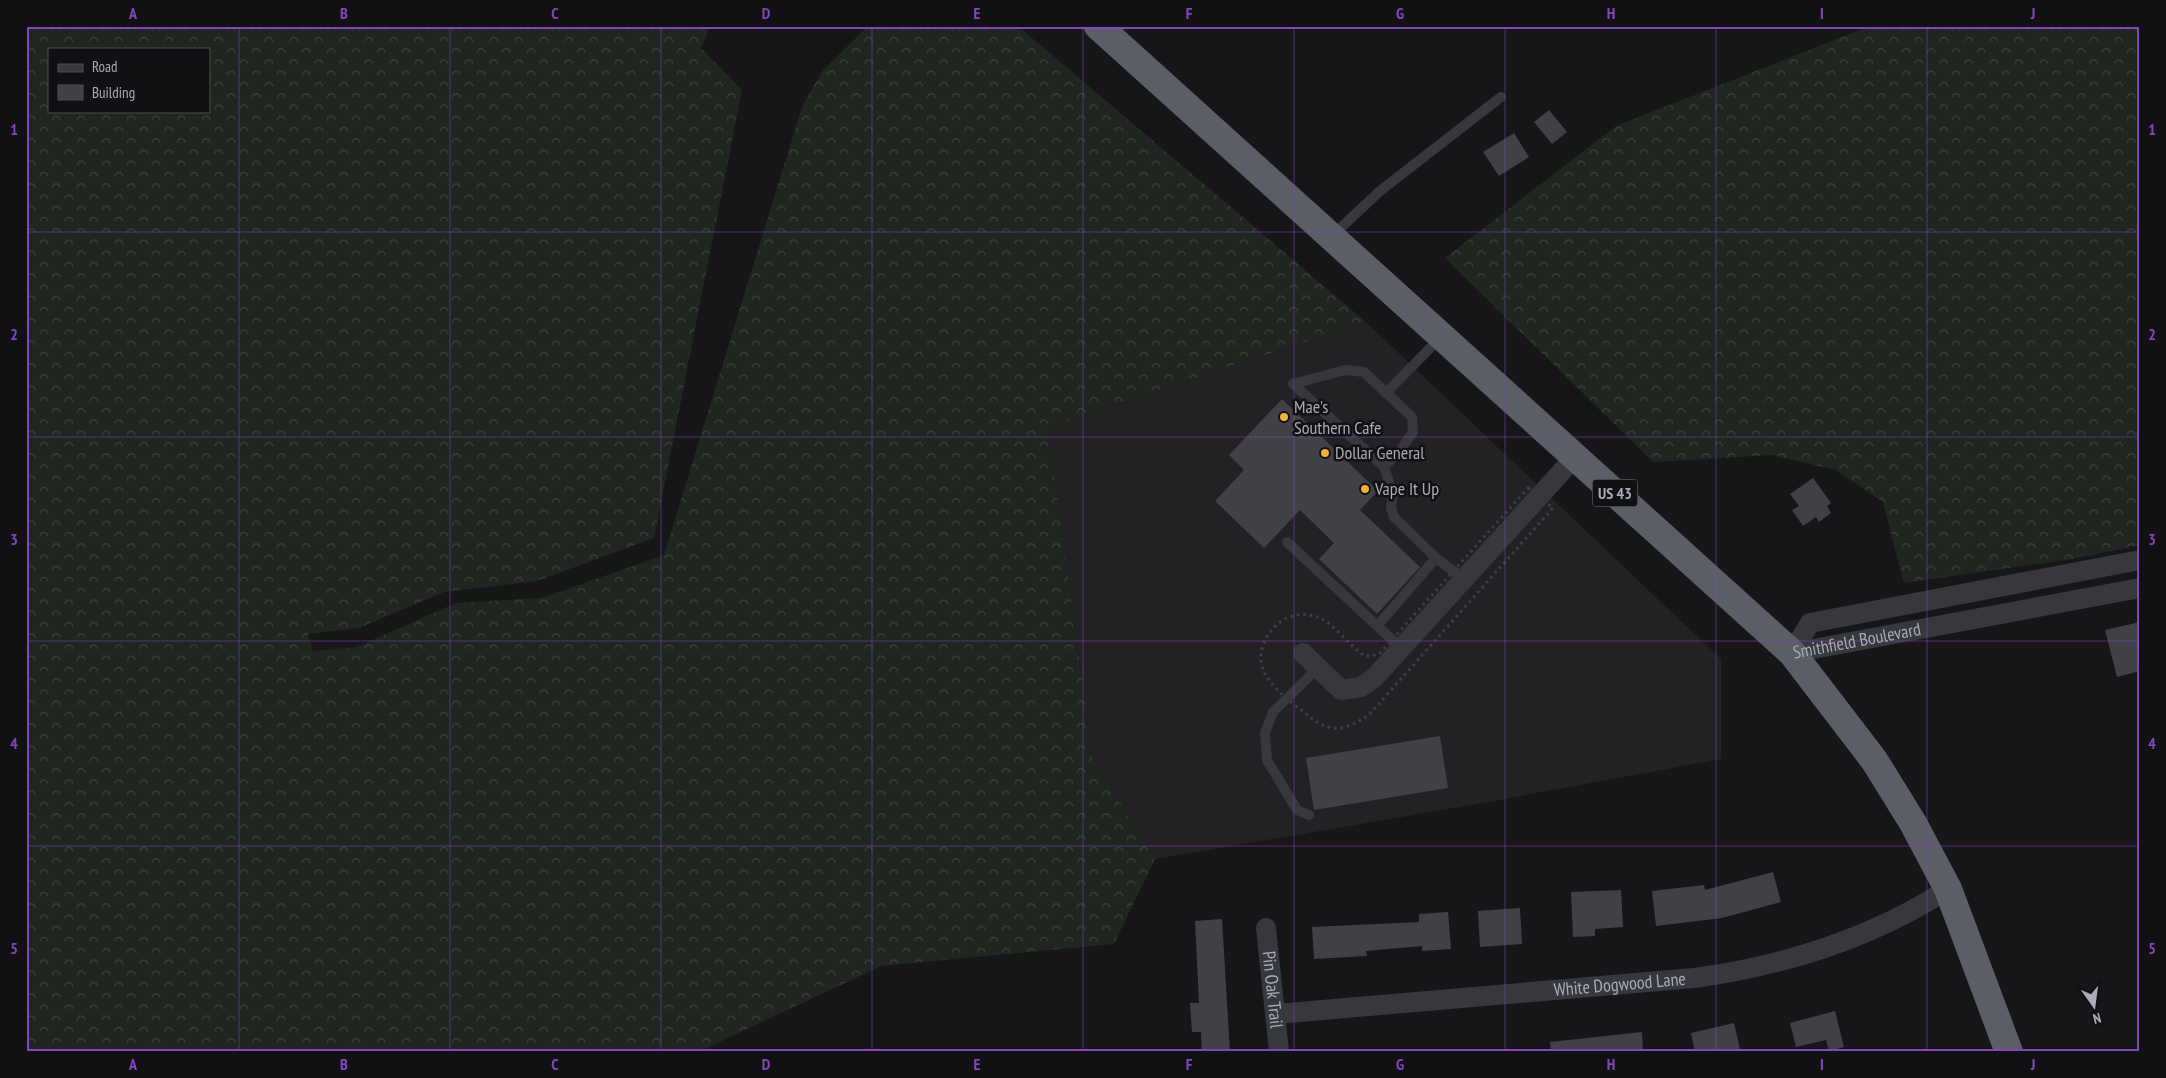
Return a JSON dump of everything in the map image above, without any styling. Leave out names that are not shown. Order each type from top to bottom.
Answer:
[{"type":"highway","name":"US 43","points":[[1098,26],[1792,653],[1874,760],[1913,823],[1948,890],[2009,1052]]},
{"type":"street","points":[[1303,654],[1341,690],[1361,687],[1374,678],[1574,457]]},
{"type":"street","name":"Smithfield Boulevard","points":[[1792,653],[1810,623],[2140,560]]},
{"type":"street","name":"Smithfield Boulevard","points":[[1792,653],[2140,588]]},
{"type":"street","name":"White Dogwood Lane","points":[[1276,1014],[1694,978],[1739,972],[1782,962],[1866,932],[1927,903],[1948,890]]},
{"type":"street","name":"Pin Oak Trail","points":[[1266,928],[1279,1052]]},
{"type":"lane","points":[[1332,237],[1380,191],[1501,97]]},
{"type":"lane","points":[[1386,393],[1442,336]]},
{"type":"lane","points":[[1384,467],[1400,451],[1412,432],[1412,417],[1364,372],[1345,370],[1293,384],[1384,467],[1392,494],[1391,508],[1394,518],[1436,558],[1464,579]]},
{"type":"lane","points":[[1286,542],[1401,648]]},
{"type":"lane","points":[[1377,626],[1436,558]]},
{"type":"lane","points":[[1309,814],[1297,810],[1267,760],[1265,733],[1273,712],[1318,668]]},
{"type":"shaded area","points":[[1366,322],[1721,659],[1721,759],[1466,806],[1155,859],[1092,756],[1048,427]]},
{"type":"green space","points":[[26,26],[710,26],[701,48],[742,90],[654,538],[537,581],[444,592],[359,628],[308,634],[313,651],[357,647],[456,603],[542,598],[664,555],[802,107],[823,70],[868,26],[1018,26],[1366,322],[1048,427],[1092,756],[1155,859],[1114,944],[881,966],[698,1052],[26,1052]]},
{"type":"green space","points":[[1870,26],[2140,26],[2140,545],[2073,559],[1904,583],[1883,502],[1836,470],[1772,455],[1653,462],[1445,258],[1616,126]]},
{"type":"building","points":[[1549,110],[1567,132],[1552,144],[1534,122]]},
{"type":"building","points":[[1514,133],[1529,157],[1499,176],[1483,152]]},
{"type":"building","points":[[1282,399],[1378,491],[1360,510],[1420,567],[1377,614],[1319,559],[1334,543],[1300,510],[1264,548],[1215,501],[1244,470],[1229,455]]},
{"type":"building","points":[[1813,478],[1831,503],[1827,506],[1831,513],[1819,522],[1816,517],[1803,526],[1792,510],[1799,506],[1790,494]]},
{"type":"building","points":[[2140,622],[2140,671],[2117,677],[2105,630]]},
{"type":"building","points":[[1440,736],[1448,788],[1314,810],[1306,758]]},
{"type":"building","points":[[1773,872],[1781,902],[1722,918],[1656,926],[1652,891],[1704,885],[1705,890]]},
{"type":"building","points":[[1621,890],[1623,927],[1595,929],[1595,936],[1573,937],[1571,892]]},
{"type":"building","points":[[1520,908],[1522,944],[1480,947],[1478,911]]},
{"type":"building","points":[[1448,912],[1451,949],[1422,951],[1422,946],[1366,951],[1367,956],[1314,959],[1312,927],[1419,922],[1419,914]]},
{"type":"building","points":[[1222,919],[1230,1052],[1202,1052],[1201,1032],[1192,1032],[1190,1003],[1199,1003],[1195,921]]},
{"type":"building","points":[[1835,1011],[1844,1047],[1829,1051],[1826,1040],[1796,1047],[1790,1023]]},
{"type":"building","points":[[1734,1023],[1740,1049],[1727,1052],[1695,1052],[1691,1033]]},
{"type":"building","points":[[1642,1032],[1643,1052],[1551,1052],[1550,1042]]},
{"type":"place","name":"Mae's Southern Cafe","points":[[1284,417]]},
{"type":"place","name":"Dollar General","points":[[1325,453]]},
{"type":"place","name":"Vape It Up","points":[[1365,489]]}]
